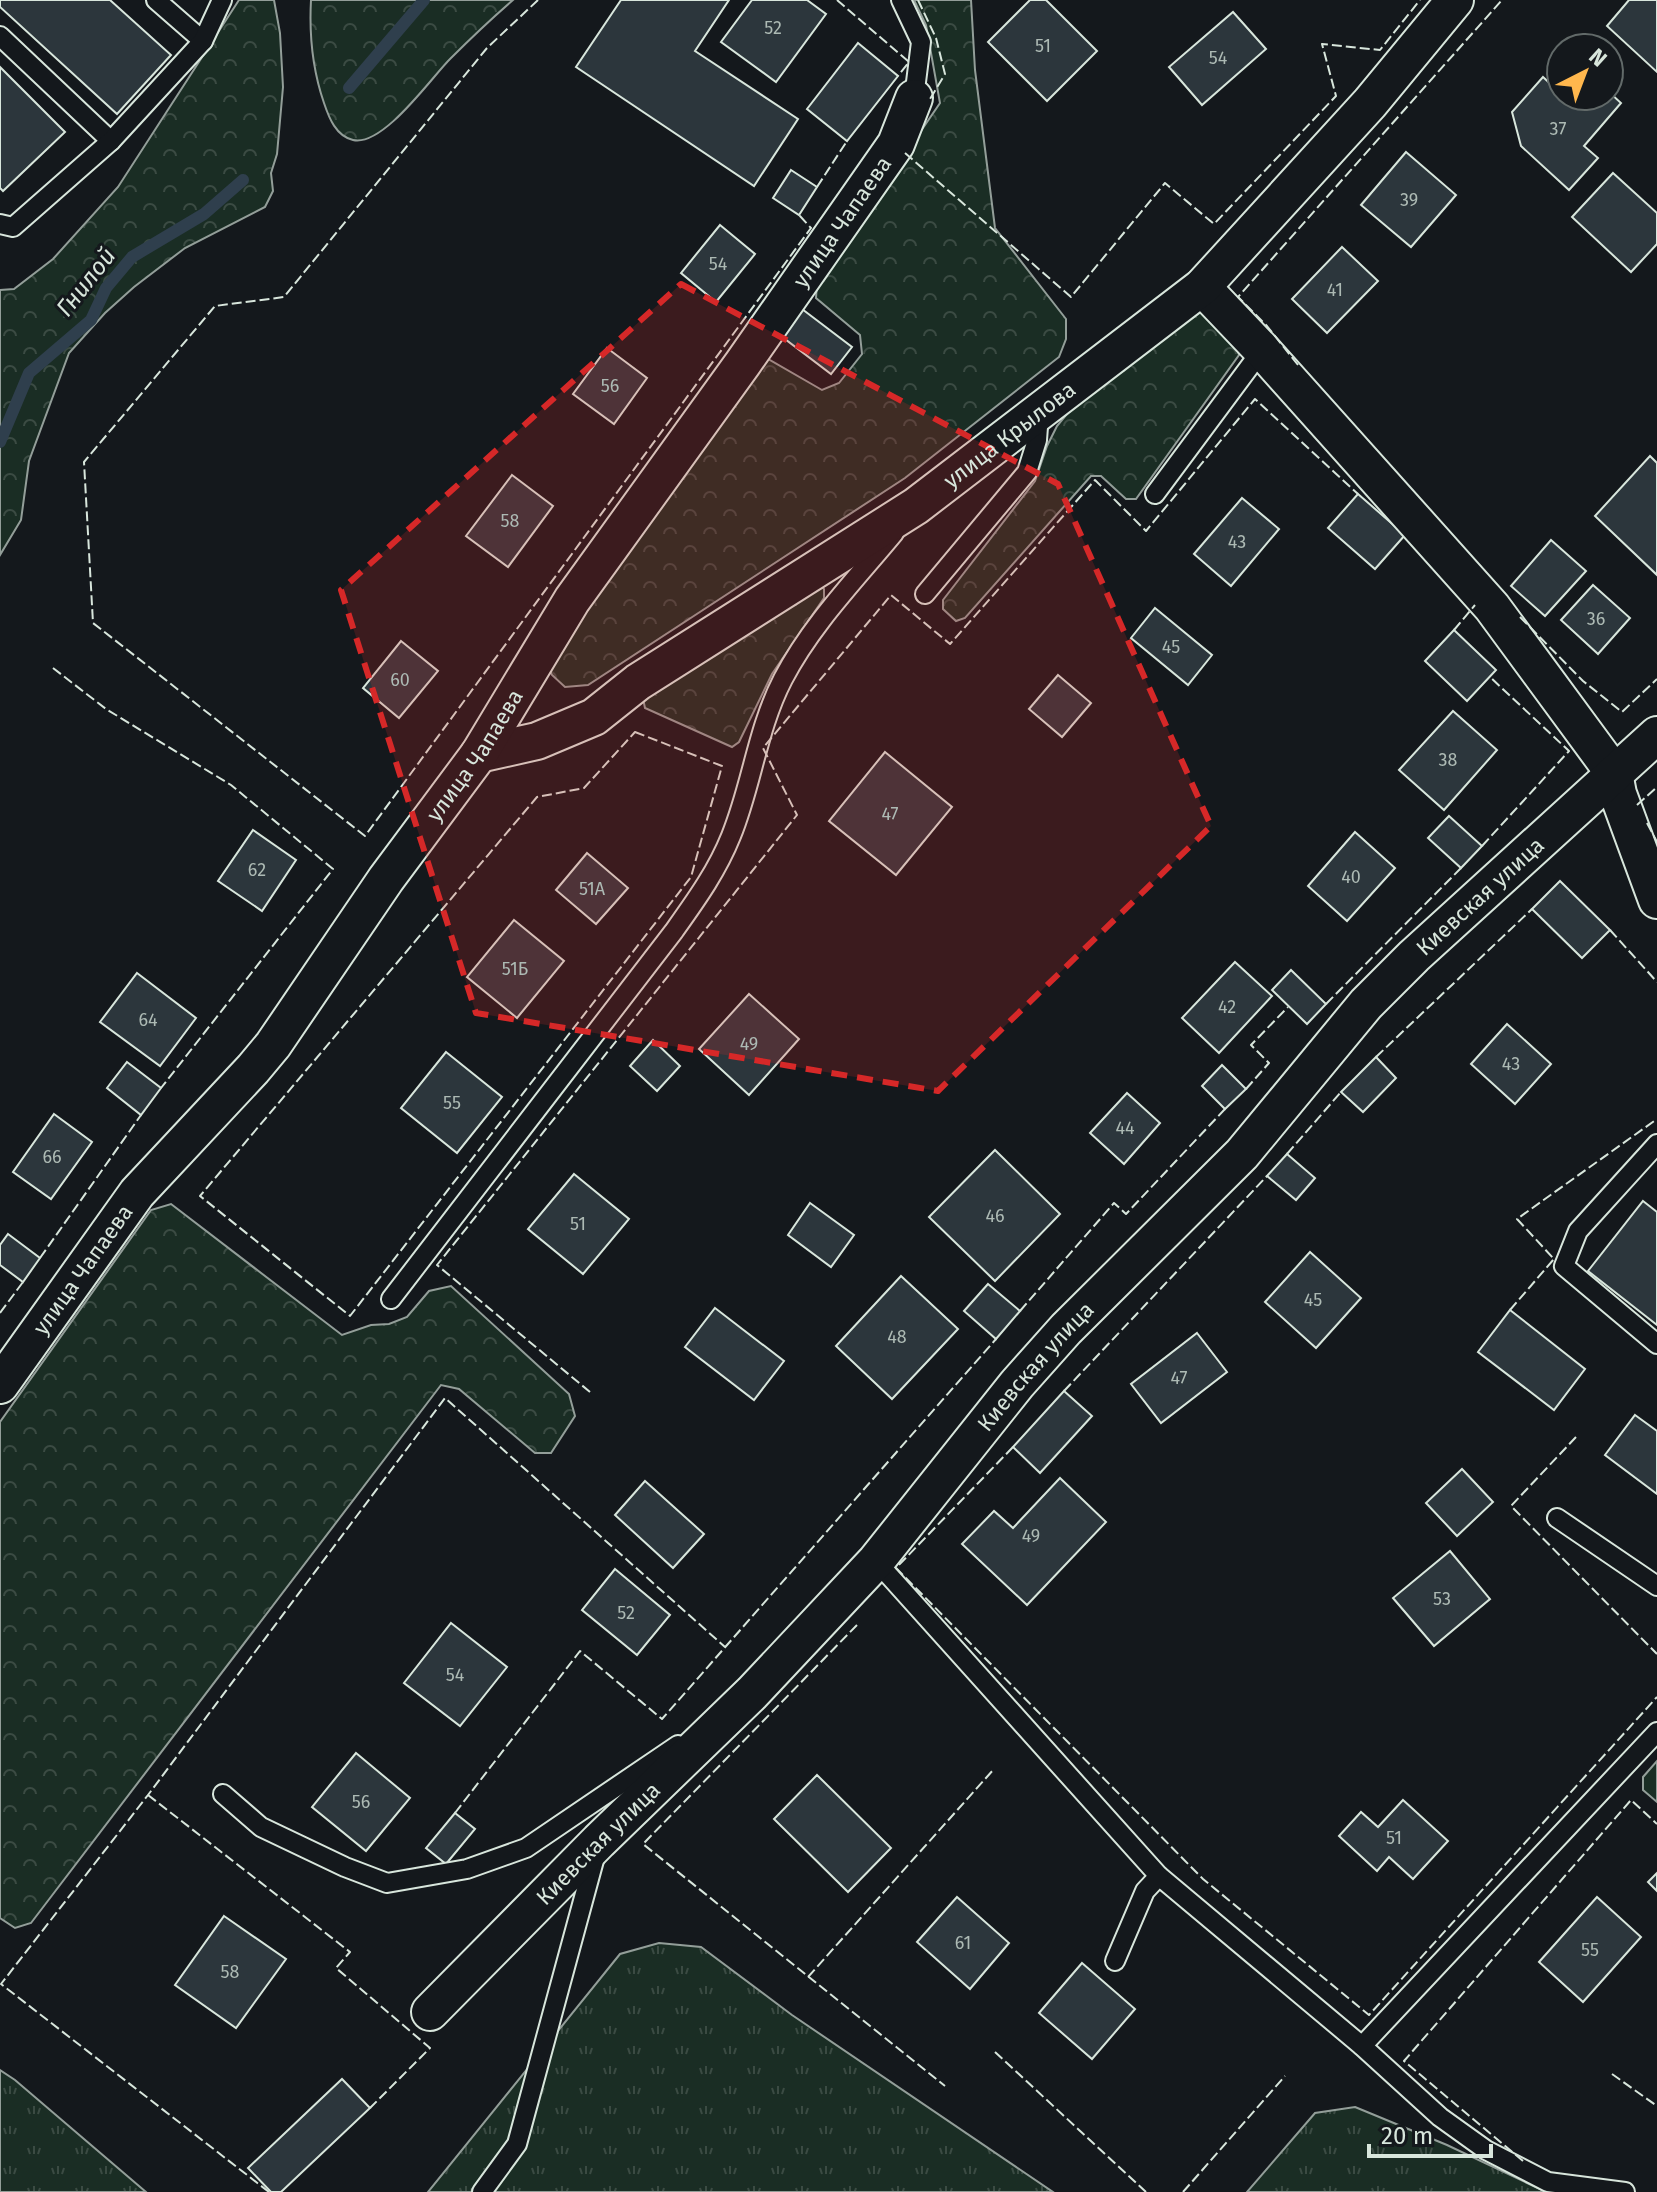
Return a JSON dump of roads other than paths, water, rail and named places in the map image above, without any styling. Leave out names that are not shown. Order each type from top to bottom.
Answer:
[{"type":"street","name":"улица Крылова","points":[[479,754],[537,741],[594,717],[638,682],[916,506],[1202,287],[1370,103],[1455,0]]},
{"type":"street","name":"улица Чапаева","points":[[0,1385],[137,1193],[273,1045],[386,879],[479,754],[572,600],[896,144],[914,98]]},
{"type":"street","points":[[1202,287],[1492,607],[1614,773],[1618,794],[1657,900]]},
{"type":"street","name":"Киевская улица","points":[[430,2012],[599,1841],[752,1693],[876,1561],[1046,1351],[1242,1154],[1366,1004],[1414,956],[1657,735]]},
{"type":"lane","points":[[156,0],[203,41]]},
{"type":"lane","points":[[0,224],[13,227],[111,141],[203,41],[222,0]]},
{"type":"lane","points":[[901,0],[921,42],[914,98]]},
{"type":"lane","points":[[0,36],[111,141]]},
{"type":"lane","points":[[1155,494],[1262,350]]},
{"type":"lane","points":[[925,594],[1027,472],[1037,440],[1039,411]]},
{"type":"lane","points":[[391,1299],[674,931],[711,878],[732,835],[758,741],[783,679],[819,625],[916,506]]},
{"type":"lane","points":[[1656,1147],[1578,1231],[1564,1266],[1657,1344]]},
{"type":"lane","points":[[1557,1518],[1657,1586]]},
{"type":"lane","points":[[876,1561],[1159,1876],[1362,2046],[1440,2117],[1486,2150],[1548,2182],[1625,2192]]},
{"type":"lane","points":[[223,1794],[261,1827],[345,1867],[387,1883],[426,1877],[467,1869],[526,1848],[752,1693]]},
{"type":"lane","points":[[1362,2046],[1657,1732]]},
{"type":"lane","points":[[482,2192],[517,2144],[599,1841]]},
{"type":"lane","points":[[1115,1961],[1145,1891],[1159,1876]]},
{"type":"waterway","name":"Гнилой","points":[[349,88],[424,0]]},
{"type":"waterway","name":"Гнилой","points":[[0,442],[29,373],[91,320],[106,288],[132,257],[204,214],[243,180]]}]
